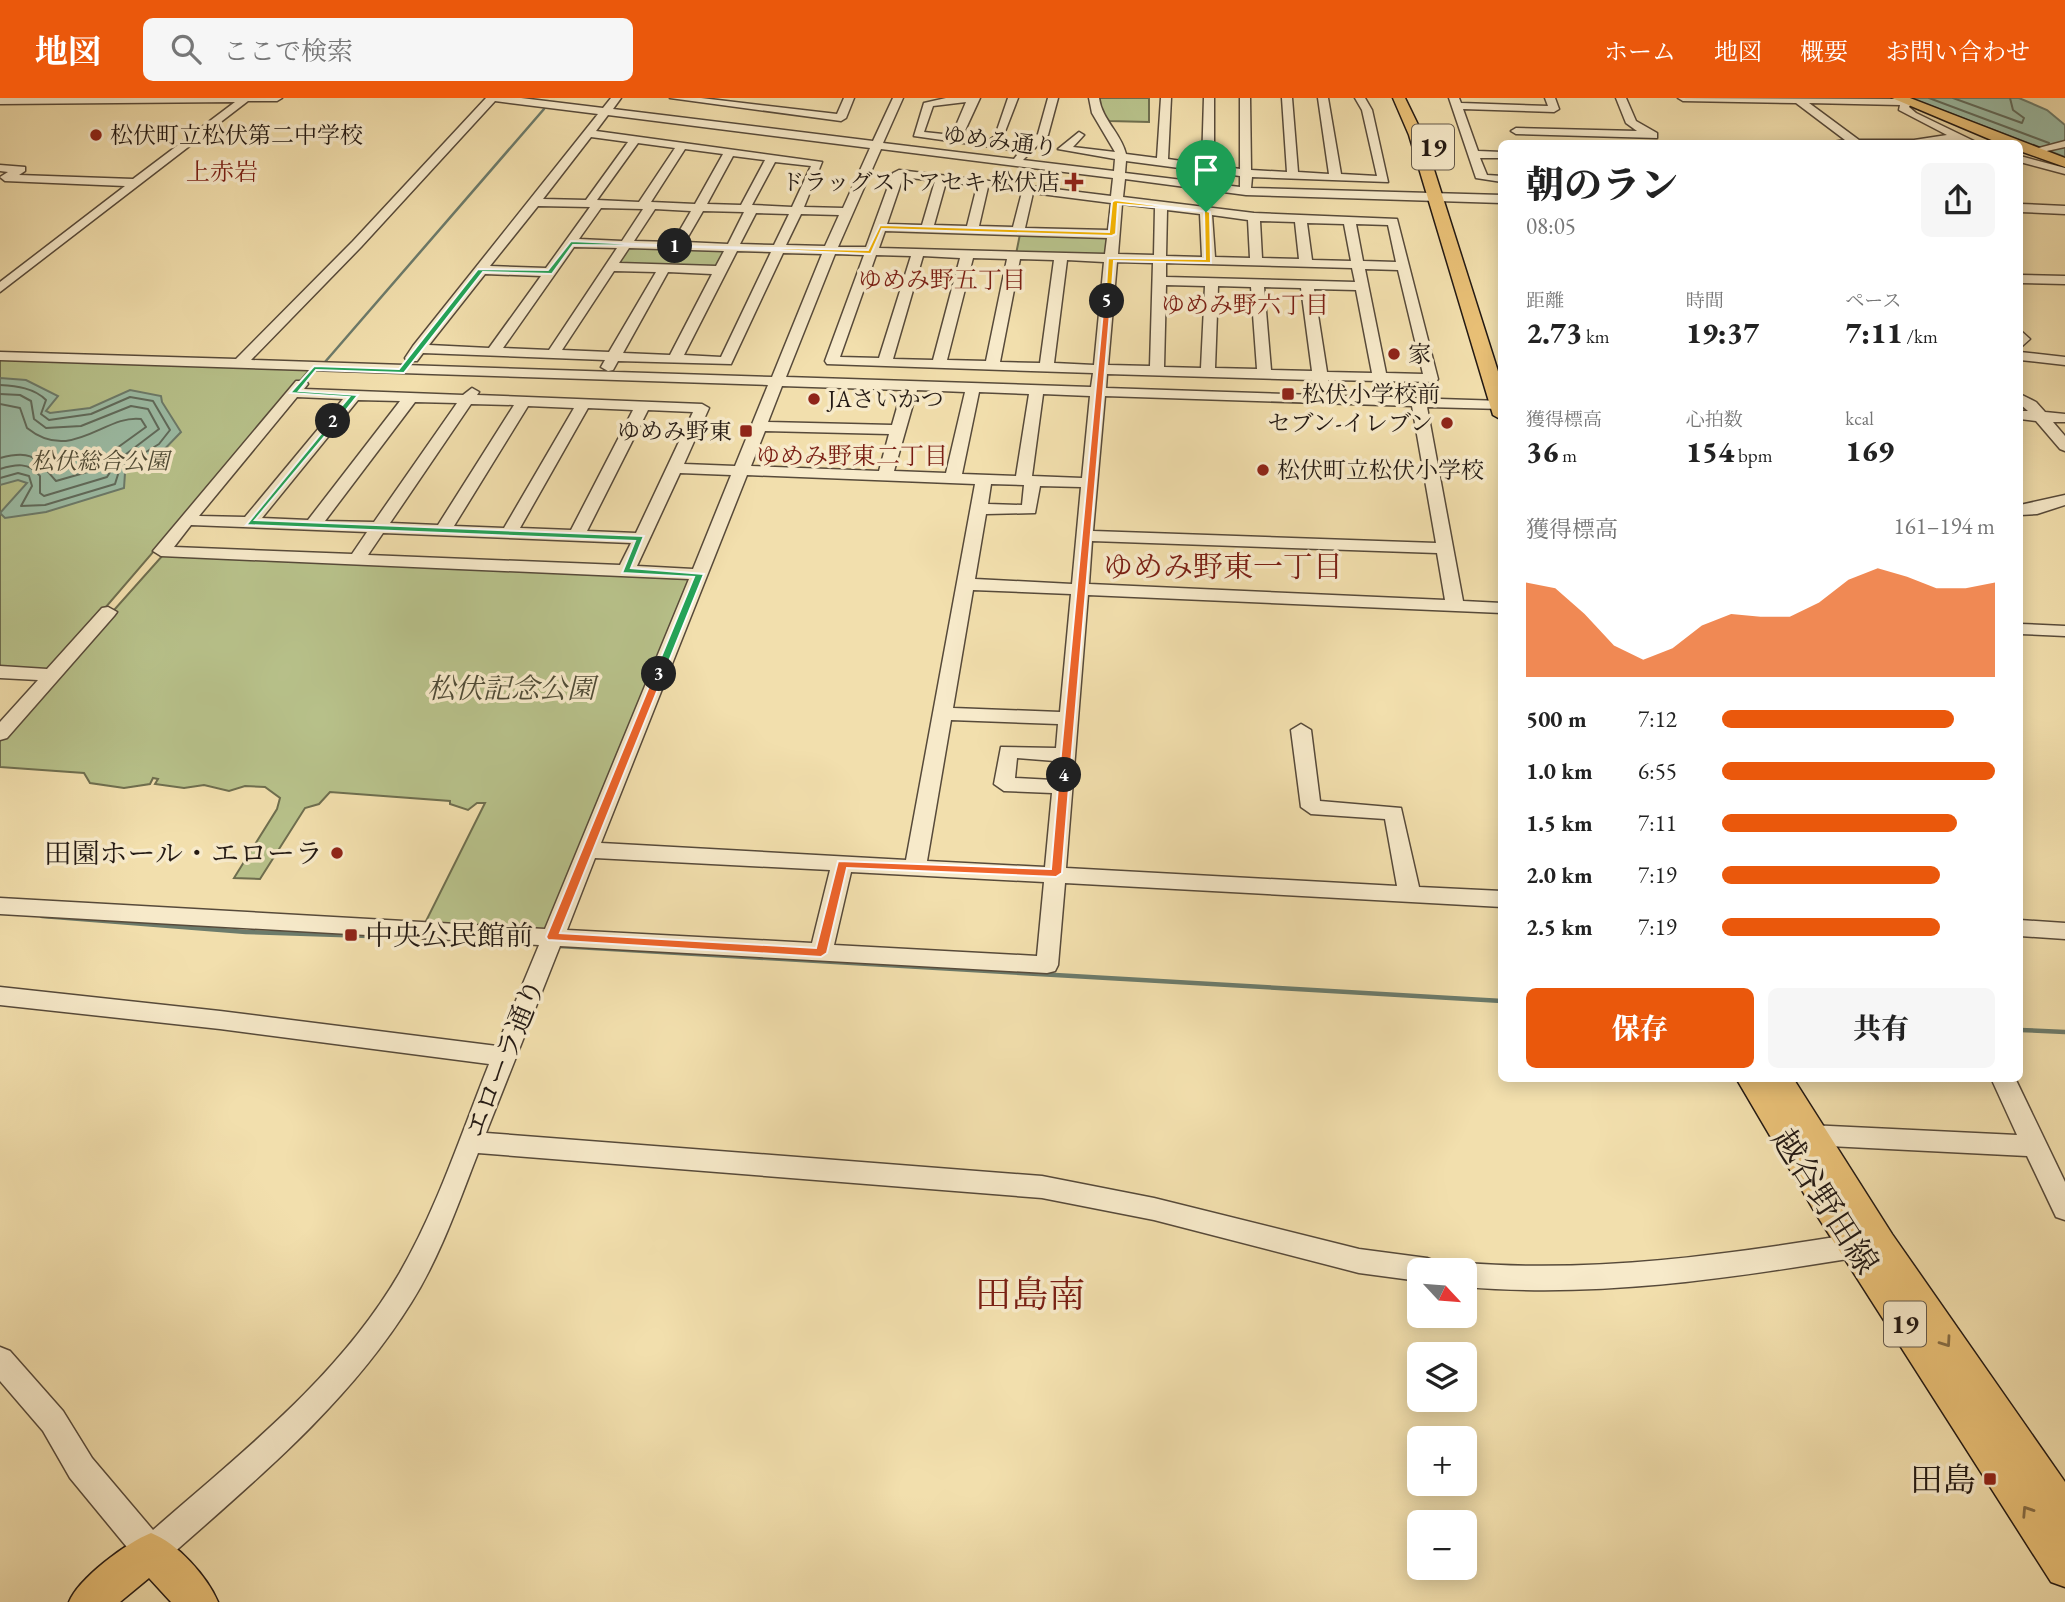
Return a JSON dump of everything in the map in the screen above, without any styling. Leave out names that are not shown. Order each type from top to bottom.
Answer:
[{"type":"main road","name":"19","points":[[1399,98],[1443,199],[1498,353]]},
{"type":"main road","name":"19","points":[[1411,98],[1422,118],[1498,401]]},
{"type":"main road","points":[[1903,100],[2004,140]]},
{"type":"main road","points":[[2031,149],[2065,163]]},
{"type":"main road","name":"越谷野田線","points":[[1753,1082],[1783,1135],[1854,1246],[2065,1568]]},
{"type":"main road","name":"越谷野田線","points":[[1779,1082],[1809,1135],[1898,1273],[2065,1515]]},
{"type":"main road","points":[[89,1602],[151,1552],[198,1602]]},
{"type":"street","points":[[5,100],[277,98]]},
{"type":"street","points":[[241,362],[357,244],[494,98]]},
{"type":"street","name":"ゆめみ通り","points":[[494,98],[1246,191],[1498,200]]},
{"type":"street","points":[[401,371],[616,98]]},
{"type":"street","points":[[675,98],[764,103],[799,113],[841,118],[849,98]]},
{"type":"street","points":[[799,113],[808,98]]},
{"type":"street","name":"エローラ通り","points":[[151,1552],[278,1438],[314,1401],[400,1296],[423,1255],[830,250],[898,98]]},
{"type":"street","points":[[956,139],[974,98],[929,103],[918,134],[1029,149]]},
{"type":"street","points":[[991,144],[1000,138],[1013,98]]},
{"type":"street","points":[[1013,163],[1043,135],[1053,98]]},
{"type":"street","points":[[0,906],[1047,965],[1089,483],[1121,158],[1116,136],[1096,109],[1094,98]]},
{"type":"street","points":[[1163,163],[1166,98]]},
{"type":"street","points":[[1208,169],[1209,98]]},
{"type":"street","points":[[1245,98],[1246,191]]},
{"type":"street","points":[[1287,98],[1293,177]]},
{"type":"street","points":[[1323,98],[1336,179]]},
{"type":"street","points":[[1079,135],[1064,149],[1246,173],[1384,180],[1367,110],[1360,98],[1347,98]]},
{"type":"street","points":[[1498,178],[1482,178],[1455,102],[1554,109],[1550,98]]},
{"type":"street","points":[[1622,98],[1631,122],[1659,140]]},
{"type":"street","points":[[1683,98],[1903,100],[1903,108],[1912,115],[1964,140]]},
{"type":"street","points":[[0,288],[244,99]]},
{"type":"street","points":[[1798,99],[1853,140]]},
{"type":"street","points":[[677,246],[698,207],[764,103]]},
{"type":"street","points":[[1516,131],[1653,135]]},
{"type":"street","points":[[418,349],[726,361],[818,163],[589,133]]},
{"type":"street","points":[[1043,135],[1116,136]]},
{"type":"street","points":[[1935,140],[1956,137]]},
{"type":"street","points":[[493,352],[571,243],[635,139]]},
{"type":"street","points":[[2031,149],[2065,144]]},
{"type":"street","points":[[553,354],[625,245],[682,145]]},
{"type":"street","points":[[1475,154],[1498,155]]},
{"type":"street","points":[[675,359],[732,248],[772,157]]},
{"type":"street","points":[[2023,160],[2065,171]]},
{"type":"street","points":[[0,168],[21,169],[5,178],[136,183]]},
{"type":"street","points":[[880,227],[1018,231],[1068,214],[1115,202],[1254,217],[1393,222],[1432,379],[832,360],[899,173],[1028,190],[1068,214],[1112,234]]},
{"type":"street","points":[[927,229],[941,179]]},
{"type":"street","points":[[972,230],[983,184]]},
{"type":"street","points":[[1018,231],[1028,190]]},
{"type":"street","points":[[534,202],[847,212]]},
{"type":"street","points":[[1157,371],[1161,207]]},
{"type":"street","points":[[2023,208],[2065,210]]},
{"type":"street","points":[[1206,212],[1209,261]]},
{"type":"street","points":[[1254,217],[1256,262]]},
{"type":"street","points":[[1301,219],[1306,264]]},
{"type":"street","points":[[2023,219],[2065,220]]},
{"type":"street","points":[[1349,220],[1380,378]]},
{"type":"street","points":[[571,243],[1404,266]]},
{"type":"street","points":[[885,362],[918,253]]},
{"type":"street","points":[[939,364],[967,255]]},
{"type":"street","points":[[992,365],[1014,256]]},
{"type":"street","points":[[1047,366],[1061,258]]},
{"type":"street","points":[[610,267],[720,270]]},
{"type":"street","points":[[603,376],[664,269]]},
{"type":"street","points":[[481,270],[550,272]]},
{"type":"street","points":[[2023,279],[2065,280]]},
{"type":"street","points":[[1159,281],[1362,286]]},
{"type":"street","points":[[1208,372],[1212,282]]},
{"type":"street","points":[[1257,283],[1264,374]]},
{"type":"street","points":[[1307,284],[1323,400]]},
{"type":"street","points":[[0,356],[1419,402],[1498,408]]},
{"type":"street","points":[[2023,356],[2065,360]]},
{"type":"street","points":[[314,368],[161,551],[700,574]]},
{"type":"street","points":[[356,560],[485,373]]},
{"type":"street","points":[[885,476],[911,385]]},
{"type":"street","points":[[953,478],[973,387]]},
{"type":"street","points":[[979,509],[1029,510],[1028,481],[1037,389]]},
{"type":"street","points":[[293,393],[702,408],[625,571]]},
{"type":"street","points":[[249,523],[355,395]]},
{"type":"street","points":[[313,525],[411,397]]},
{"type":"street","points":[[2023,400],[2031,405],[2065,446]]},
{"type":"street","points":[[443,530],[524,401]]},
{"type":"street","points":[[1419,402],[1455,605]]},
{"type":"street","points":[[509,533],[584,403]]},
{"type":"street","points":[[576,536],[643,405]]},
{"type":"street","points":[[2023,415],[2065,418]]},
{"type":"street","points":[[760,426],[898,430]]},
{"type":"street","points":[[674,468],[1089,483]]},
{"type":"street","points":[[915,867],[984,479]]},
{"type":"street","points":[[2023,510],[2037,509],[2065,500]]},
{"type":"street","points":[[187,520],[641,538]]},
{"type":"street","points":[[1085,536],[1447,548]]},
{"type":"street","points":[[965,584],[1498,608]]},
{"type":"street","points":[[0,734],[108,612]]},
{"type":"street","points":[[2023,629],[2065,631]]},
{"type":"street","points":[[0,672],[52,675]]},
{"type":"street","points":[[943,714],[1069,718]]},
{"type":"street","points":[[1301,730],[1311,807],[1394,813],[1409,893]]},
{"type":"street","points":[[1063,787],[1004,784],[1008,751],[1066,755]]},
{"type":"street","points":[[587,850],[1498,899]]},
{"type":"street","points":[[821,953],[842,863]]},
{"type":"street","points":[[2023,928],[2065,931]]},
{"type":"street","points":[[0,996],[220,1020],[505,1057]]},
{"type":"street","points":[[2005,1082],[2065,1209]]},
{"type":"street","points":[[1809,1135],[2035,1146]]},
{"type":"street","points":[[471,1142],[1042,1187],[1154,1209],[1359,1261],[1407,1267]]},
{"type":"street","points":[[1477,1276],[1560,1280],[1658,1277],[1854,1246]]},
{"type":"street","points":[[0,1360],[53,1421],[81,1468],[151,1552]]},
{"type":"green space","points":[[1099,98],[1149,98],[1149,122],[1109,121],[1102,113]]},
{"type":"green space","points":[[1020,234],[1107,237],[1106,255],[1016,254]]},
{"type":"green space","points":[[628,246],[728,249],[718,269],[615,266]]},
{"type":"green space","name":"松伏総合公園","points":[[0,356],[311,368],[51,671],[0,669]]},
{"type":"green space","name":"松伏記念公園","points":[[163,555],[689,579],[546,931],[424,925],[485,803],[477,803],[468,810],[450,804],[450,801],[330,792],[319,804],[305,808],[260,879],[234,878],[277,809],[280,798],[265,787],[245,786],[229,791],[204,785],[184,788],[155,784],[158,779],[153,778],[150,784],[124,788],[90,783],[84,773],[0,767],[0,738]]},
{"type":"water","points":[[1910,98],[2019,98],[2047,110],[2065,125],[2065,157]]},
{"type":"water","points":[[0,378],[26,380],[58,396],[46,411],[50,413],[90,408],[130,390],[161,396],[181,432],[157,457],[136,464],[125,473],[124,488],[46,512],[5,518],[0,513],[27,483],[18,480],[0,485]]},
{"type":"waterway","points":[[325,362],[544,109]]},
{"type":"waterway","points":[[42,916],[246,932],[400,937]]},
{"type":"waterway","points":[[559,946],[1498,1001]]},
{"type":"waterway","points":[[2023,1030],[2065,1032]]},
{"type":"place","name":"松伏町立松伏第二中学校","points":[[96,135]]},
{"type":"place","name":"ドラッグストアセキ 松伏店","points":[[1074,182]]},
{"type":"place","name":"家","points":[[1394,354]]},
{"type":"place","name":"松伏小学校前","points":[[1288,394]]},
{"type":"place","name":"JAさいかつ","points":[[814,399]]},
{"type":"place","name":"セブン-イレブン","points":[[1447,423]]},
{"type":"place","name":"ゆめみ野東","points":[[746,431]]},
{"type":"place","name":"松伏町立松伏小学校","points":[[1263,470]]},
{"type":"place","name":"田園ホール・エローラ","points":[[337,853]]},
{"type":"place","name":"中央公民館前","points":[[351,935]]},
{"type":"place","name":"田島","points":[[1990,1479]]},
{"type":"district","name":"上赤岩","points":[[222,172]]},
{"type":"district","name":"ゆめみ野五丁目","points":[[942,280]]},
{"type":"district","name":"ゆめみ野六丁目","points":[[1245,305]]},
{"type":"district","name":"ゆめみ野東二丁目","points":[[852,456]]},
{"type":"district","name":"ゆめみ野東一丁目","points":[[1223,567]]},
{"type":"district","name":"田島南","points":[[1030,1294]]},
{"type":"route","points":[[1115,202],[1206,212],[1209,261],[1111,259],[1056,873],[842,863],[821,953],[552,937],[700,574],[625,571],[641,538],[249,523],[355,395],[293,393],[314,368],[401,371],[481,270],[550,272],[571,243],[871,252],[880,227],[1112,234],[1115,202]]}]
